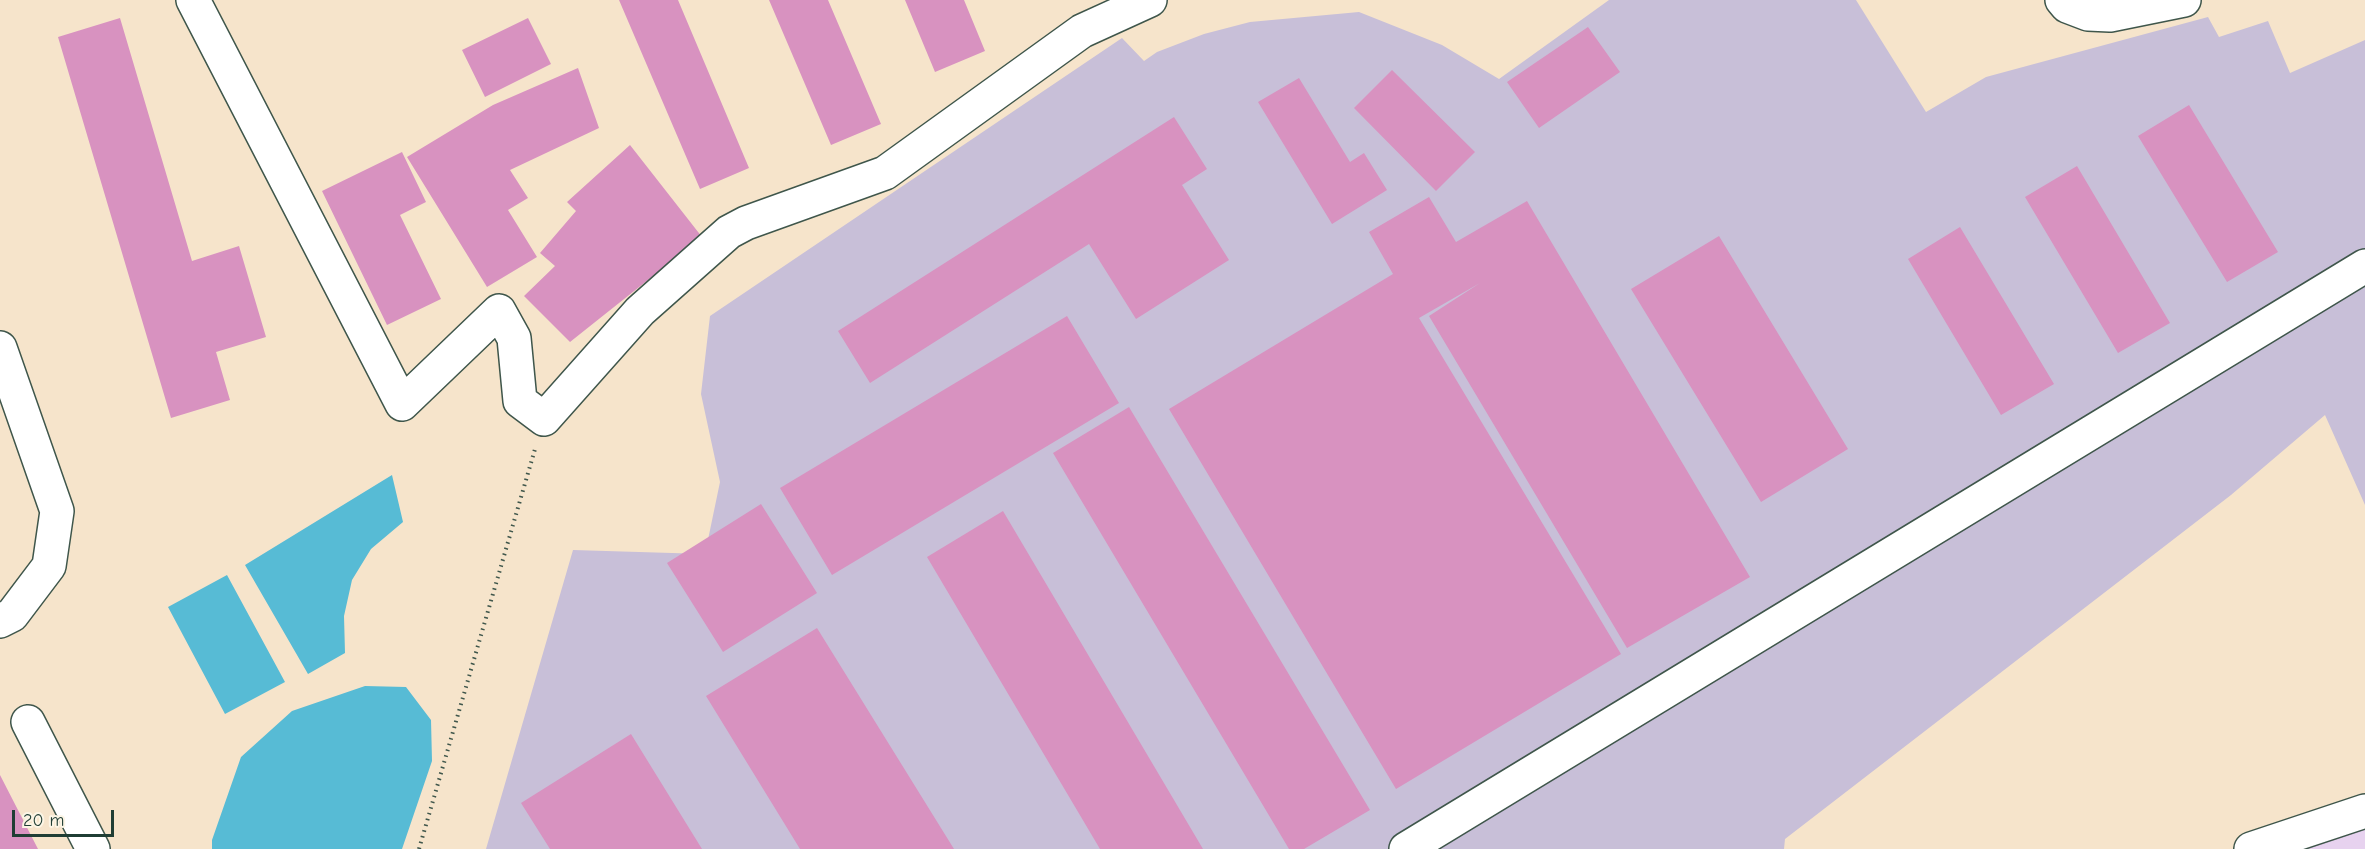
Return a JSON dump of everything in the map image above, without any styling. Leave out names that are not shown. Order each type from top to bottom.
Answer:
[{"type":"street","points":[[193,0],[402,404],[499,311],[514,339],[520,400],[544,419],[640,311],[729,232],[746,223],[885,173],[1082,31],[1150,0]]},
{"type":"street","points":[[2062,0],[2067,6],[2088,14],[2110,15],[2184,0]]},
{"type":"street","points":[[1406,849],[2365,266]]},
{"type":"street","points":[[0,348],[57,511],[49,566],[12,615],[0,621]]},
{"type":"street","points":[[28,722],[93,849]]},
{"type":"street","points":[[2251,849],[2365,811]]},
{"type":"path","points":[[419,849],[544,419]]},
{"type":"shaded area","points":[[1609,0],[1856,0],[1926,112],[1986,77],[2208,17],[2219,37],[2268,21],[2290,73],[2365,40],[2365,505],[2325,415],[2231,495],[1785,839],[1784,849],[486,849],[573,550],[705,554],[720,482],[701,394],[710,316],[1122,38],[1144,61],[1157,52],[1204,34],[1250,22],[1359,12],[1442,45],[1499,79]]},
{"type":"shaded area","points":[[2365,825],[2365,849],[2293,849]]},
{"type":"water","points":[[392,475],[403,522],[371,549],[352,580],[344,616],[345,653],[308,674],[245,565]]},
{"type":"water","points":[[227,575],[285,682],[225,714],[168,607]]},
{"type":"water","points":[[365,686],[406,687],[431,720],[432,761],[402,849],[212,849],[212,840],[241,757],[292,711]]},
{"type":"building","points":[[619,0],[678,0],[749,168],[700,189]]},
{"type":"building","points":[[769,0],[828,0],[881,124],[831,145]]},
{"type":"building","points":[[905,0],[964,0],[985,51],[935,72]]},
{"type":"building","points":[[120,18],[192,261],[239,246],[266,337],[216,352],[230,400],[171,418],[58,37]]},
{"type":"building","points":[[528,18],[551,64],[485,97],[462,50]]},
{"type":"building","points":[[1588,27],[1620,72],[1539,128],[1507,82]]},
{"type":"building","points":[[578,68],[599,128],[510,170],[528,198],[508,210],[537,257],[487,287],[407,157],[493,105]]},
{"type":"building","points":[[1392,70],[1475,152],[1436,191],[1354,108]]},
{"type":"building","points":[[1299,78],[1350,162],[1364,153],[1387,190],[1332,224],[1258,102]]},
{"type":"building","points":[[2189,105],[2278,252],[2227,282],[2138,136]]},
{"type":"building","points":[[1174,117],[1207,169],[1182,185],[1229,260],[1136,319],[1089,244],[870,383],[838,331]]},
{"type":"building","points":[[630,145],[702,237],[570,342],[524,296],[555,266],[540,253],[576,211],[567,202]]},
{"type":"building","points":[[402,152],[426,202],[400,215],[441,299],[387,325],[322,191]]},
{"type":"building","points":[[2077,166],[2170,323],[2118,353],[2025,197]]},
{"type":"building","points":[[1429,197],[1456,242],[1527,201],[1750,577],[1627,648],[1429,316],[1480,283],[1419,318],[1621,654],[1396,789],[1169,409],[1393,274],[1369,232]]},
{"type":"building","points":[[1960,227],[2054,384],[2001,415],[1908,259]]},
{"type":"building","points":[[1719,236],[1848,449],[1761,502],[1631,289]]},
{"type":"building","points":[[1067,316],[1119,403],[832,575],[780,488]]},
{"type":"building","points":[[1129,407],[1370,810],[1304,849],[1289,849],[1053,453]]},
{"type":"building","points":[[761,504],[817,593],[723,652],[667,563]]},
{"type":"building","points":[[1003,511],[1203,849],[1100,849],[927,557]]},
{"type":"building","points":[[817,628],[954,849],[800,849],[706,696]]},
{"type":"building","points":[[631,734],[702,849],[550,849],[521,803]]},
{"type":"building","points":[[0,775],[38,849],[0,849]]}]
